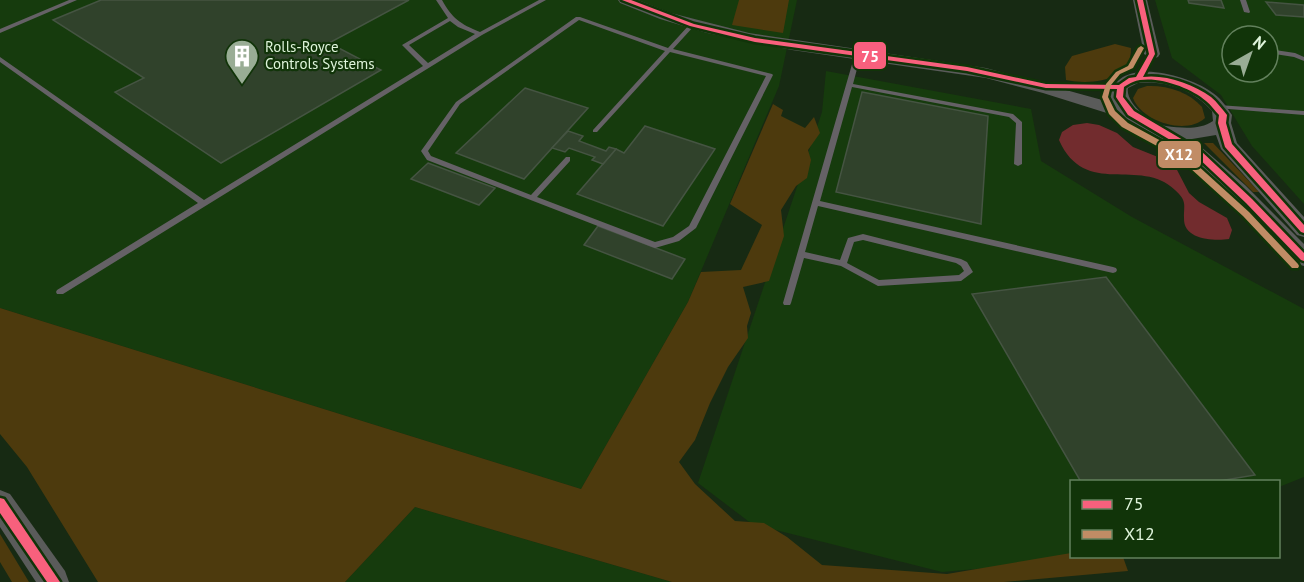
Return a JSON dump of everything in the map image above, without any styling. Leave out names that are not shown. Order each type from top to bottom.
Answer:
[{"type":"street","points":[[625,0],[692,25],[755,40],[967,69],[1046,87],[1132,115],[1189,146],[1254,205],[1304,258]]},
{"type":"street","points":[[1140,0],[1152,54],[1183,84]]},
{"type":"street","points":[[1139,78],[1152,54]]},
{"type":"street","points":[[1046,87],[1119,87],[1132,79],[1152,77],[1183,84],[1204,94],[1220,115],[1228,145],[1304,230]]},
{"type":"street","points":[[1119,87],[1117,94],[1119,101],[1132,115]]},
{"type":"street","points":[[1158,128],[1190,134],[1202,133],[1214,129],[1220,115]]},
{"type":"street","points":[[0,503],[54,582]]},
{"type":"lane","points":[[0,31],[74,0]]},
{"type":"lane","points":[[439,0],[449,19],[480,34]]},
{"type":"lane","points":[[524,10],[530,0]]},
{"type":"lane","points":[[60,292],[480,34],[543,0]]},
{"type":"lane","points":[[1243,0],[1247,12]]},
{"type":"lane","points":[[578,18],[668,50],[770,75],[692,228],[676,239],[656,245],[533,197],[429,158],[424,151],[458,103],[578,18]]},
{"type":"lane","points":[[428,67],[405,45],[449,19]]},
{"type":"lane","points":[[596,131],[692,25]]},
{"type":"lane","points":[[1280,53],[1304,59]]},
{"type":"lane","points":[[787,303],[858,54]]},
{"type":"lane","points":[[1,61],[203,203]]},
{"type":"lane","points":[[849,85],[1011,115],[1019,122],[1018,164]]},
{"type":"lane","points":[[1220,115],[1304,113]]},
{"type":"lane","points":[[533,197],[568,159]]},
{"type":"lane","points":[[816,203],[1113,270]]},
{"type":"lane","points":[[801,254],[843,264],[878,283],[961,278],[969,272],[964,264],[958,261],[863,237],[851,240],[843,264]]},
{"type":"shaded area","name":"Rolls-Royce Controls Systems","points":[[0,0],[797,0],[779,86],[688,302],[581,489],[0,308]]},
{"type":"shaded area","points":[[739,0],[789,0],[783,33],[732,25]]},
{"type":"shaded area","points":[[1155,0],[1304,0],[1304,204],[1252,146],[1221,95],[1172,58]]},
{"type":"shaded area","points":[[1115,44],[1131,48],[1125,68],[1117,74],[1097,81],[1066,80],[1065,67],[1072,56]]},
{"type":"shaded area","points":[[826,71],[1031,109],[1041,161],[1132,217],[1304,309],[1304,477],[1280,487],[1280,480],[1070,480],[1070,558],[1102,558],[942,572],[752,524],[698,483],[822,112]]},
{"type":"shaded area","points":[[1147,86],[1170,88],[1191,97],[1202,107],[1205,118],[1187,126],[1176,126],[1154,119],[1138,106],[1133,98],[1138,89]]},
{"type":"shaded area","points":[[773,104],[783,110],[781,116],[805,128],[814,117],[820,133],[808,150],[811,160],[807,178],[796,186],[781,210],[784,236],[769,281],[743,287],[751,313],[747,326],[748,338],[728,367],[695,440],[679,462],[695,484],[735,521],[764,523],[787,537],[822,565],[947,574],[1070,553],[1070,558],[1123,558],[1128,571],[1004,582],[672,582],[415,507],[345,582],[98,582],[27,467],[0,434],[0,308],[581,489],[688,302],[701,272],[741,270],[762,225],[730,204]]},
{"type":"shaded area","points":[[1087,123],[1099,125],[1117,133],[1133,147],[1163,159],[1176,168],[1189,193],[1199,202],[1227,218],[1232,230],[1229,239],[1200,238],[1188,231],[1185,225],[1183,200],[1175,190],[1161,181],[1146,176],[1098,173],[1083,168],[1070,158],[1059,140],[1062,132],[1073,125]]},
{"type":"shaded area","points":[[1204,143],[1213,143],[1259,192],[1253,192]]},
{"type":"shaded area","points":[[415,507],[672,582],[345,582]]},
{"type":"shaded area","points":[[0,534],[29,582],[12,582],[0,562]]},
{"type":"building","name":"Rolls-Royce Controls Systems","points":[[101,0],[409,0],[329,43],[381,70],[221,163],[115,92],[144,78],[53,20]]},
{"type":"building","points":[[1188,0],[1221,0],[1224,8],[1189,3]]},
{"type":"building","points":[[1266,2],[1304,5],[1304,17],[1276,15]]},
{"type":"building","points":[[525,88],[588,108],[524,179],[456,153]]},
{"type":"building","points":[[862,92],[988,116],[981,224],[836,192]]},
{"type":"building","points":[[645,126],[715,149],[663,226],[577,194],[616,149],[624,153]]},
{"type":"building","points":[[568,131],[583,136],[579,141],[606,151],[609,147],[616,149],[603,164],[592,160],[595,157],[569,148],[565,152],[552,148]]},
{"type":"building","points":[[428,163],[495,188],[479,205],[411,179]]},
{"type":"building","points":[[598,226],[685,259],[672,279],[584,245]]},
{"type":"building","points":[[1106,277],[1255,475],[1225,480],[1080,480],[972,294]]},
{"type":"transit line","name":"75","points":[[625,0],[692,25],[755,40],[967,69],[1046,86],[1120,87]]},
{"type":"transit line","name":"75","points":[[1139,78],[1152,54],[1140,0]]},
{"type":"transit line","name":"X12","points":[[1141,48],[1131,67],[1118,73],[1108,85],[1105,97],[1112,112],[1125,125],[1182,156],[1246,214],[1295,266]]},
{"type":"transit line","name":"75","points":[[1304,230],[1228,145],[1222,123],[1223,115],[1209,99],[1190,88],[1148,78],[1131,80],[1121,86],[1120,97],[1131,113],[1197,152],[1304,258]]},
{"type":"transit line","name":"75","points":[[0,503],[54,582]]},
{"type":"place","name":"Rolls-Royce Controls Systems","points":[[242,85]]}]
